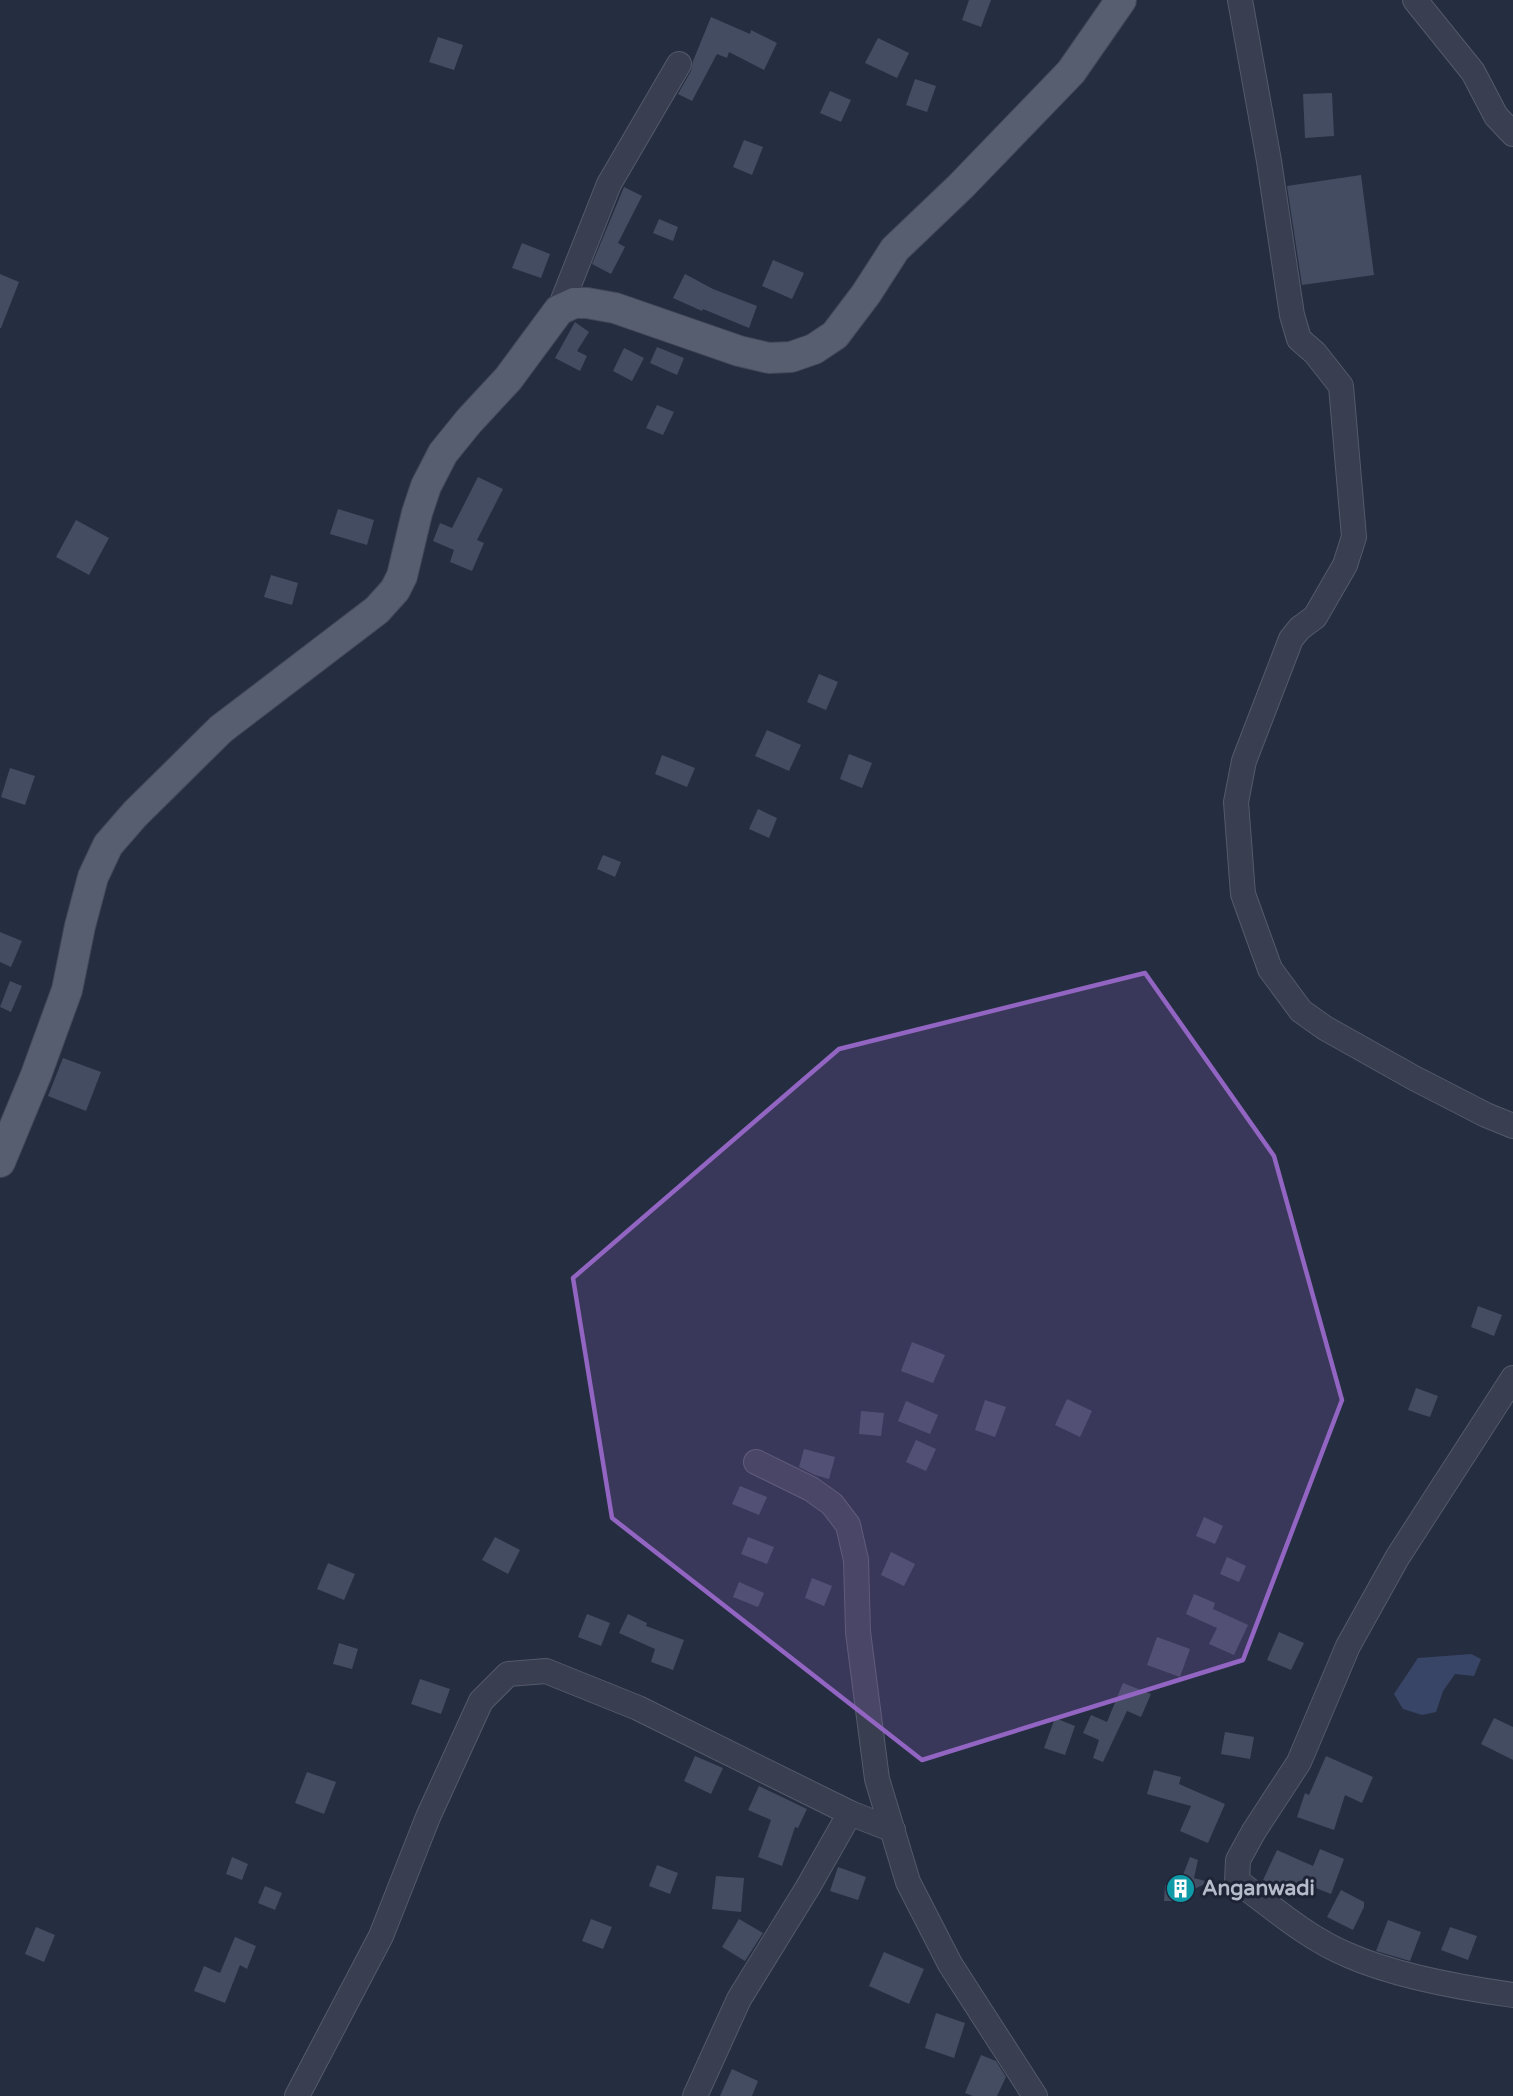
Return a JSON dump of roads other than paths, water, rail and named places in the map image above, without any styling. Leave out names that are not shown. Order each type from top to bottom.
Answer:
[{"type":"main road","points":[[0,1162],[36,1075],[67,990],[93,877],[108,844],[221,729],[377,610],[389,596],[402,576],[426,486],[443,453],[508,379],[559,310],[574,303],[615,308],[739,351],[769,358],[792,357],[814,349],[835,335],[866,294],[894,249],[961,186],[1071,72],[1121,0]]},
{"type":"street","points":[[1240,0],[1269,161],[1292,315],[1299,339],[1315,352],[1341,386],[1354,537],[1345,565],[1315,617],[1300,628],[1291,639],[1244,761],[1236,802],[1243,894],[1270,969],[1301,1011],[1325,1028],[1414,1078],[1486,1115],[1513,1126]]},
{"type":"street","points":[[1415,0],[1473,72],[1496,116],[1513,134]]},
{"type":"street","points":[[559,310],[609,184],[679,64]]},
{"type":"street","points":[[1513,1377],[1396,1558],[1348,1646],[1299,1762],[1238,1860],[1237,1881],[1303,1930],[1347,1955],[1399,1972],[1513,1995]]},
{"type":"street","points":[[756,1462],[811,1489],[832,1504],[848,1525],[856,1560],[858,1632],[877,1779],[908,1882],[950,1964],[1035,2096]]},
{"type":"street","points":[[297,2096],[381,1936],[428,1817],[481,1701],[508,1674],[546,1671],[638,1708],[850,1813],[892,1830]]},
{"type":"street","points":[[695,2096],[739,1999],[808,1887],[850,1813]]},
{"type":"water","points":[[1471,1654],[1481,1659],[1474,1676],[1455,1674],[1443,1691],[1436,1712],[1422,1715],[1403,1709],[1394,1694],[1418,1658]]},
{"type":"place","name":"Anganwadi","points":[[1181,1888]]}]
